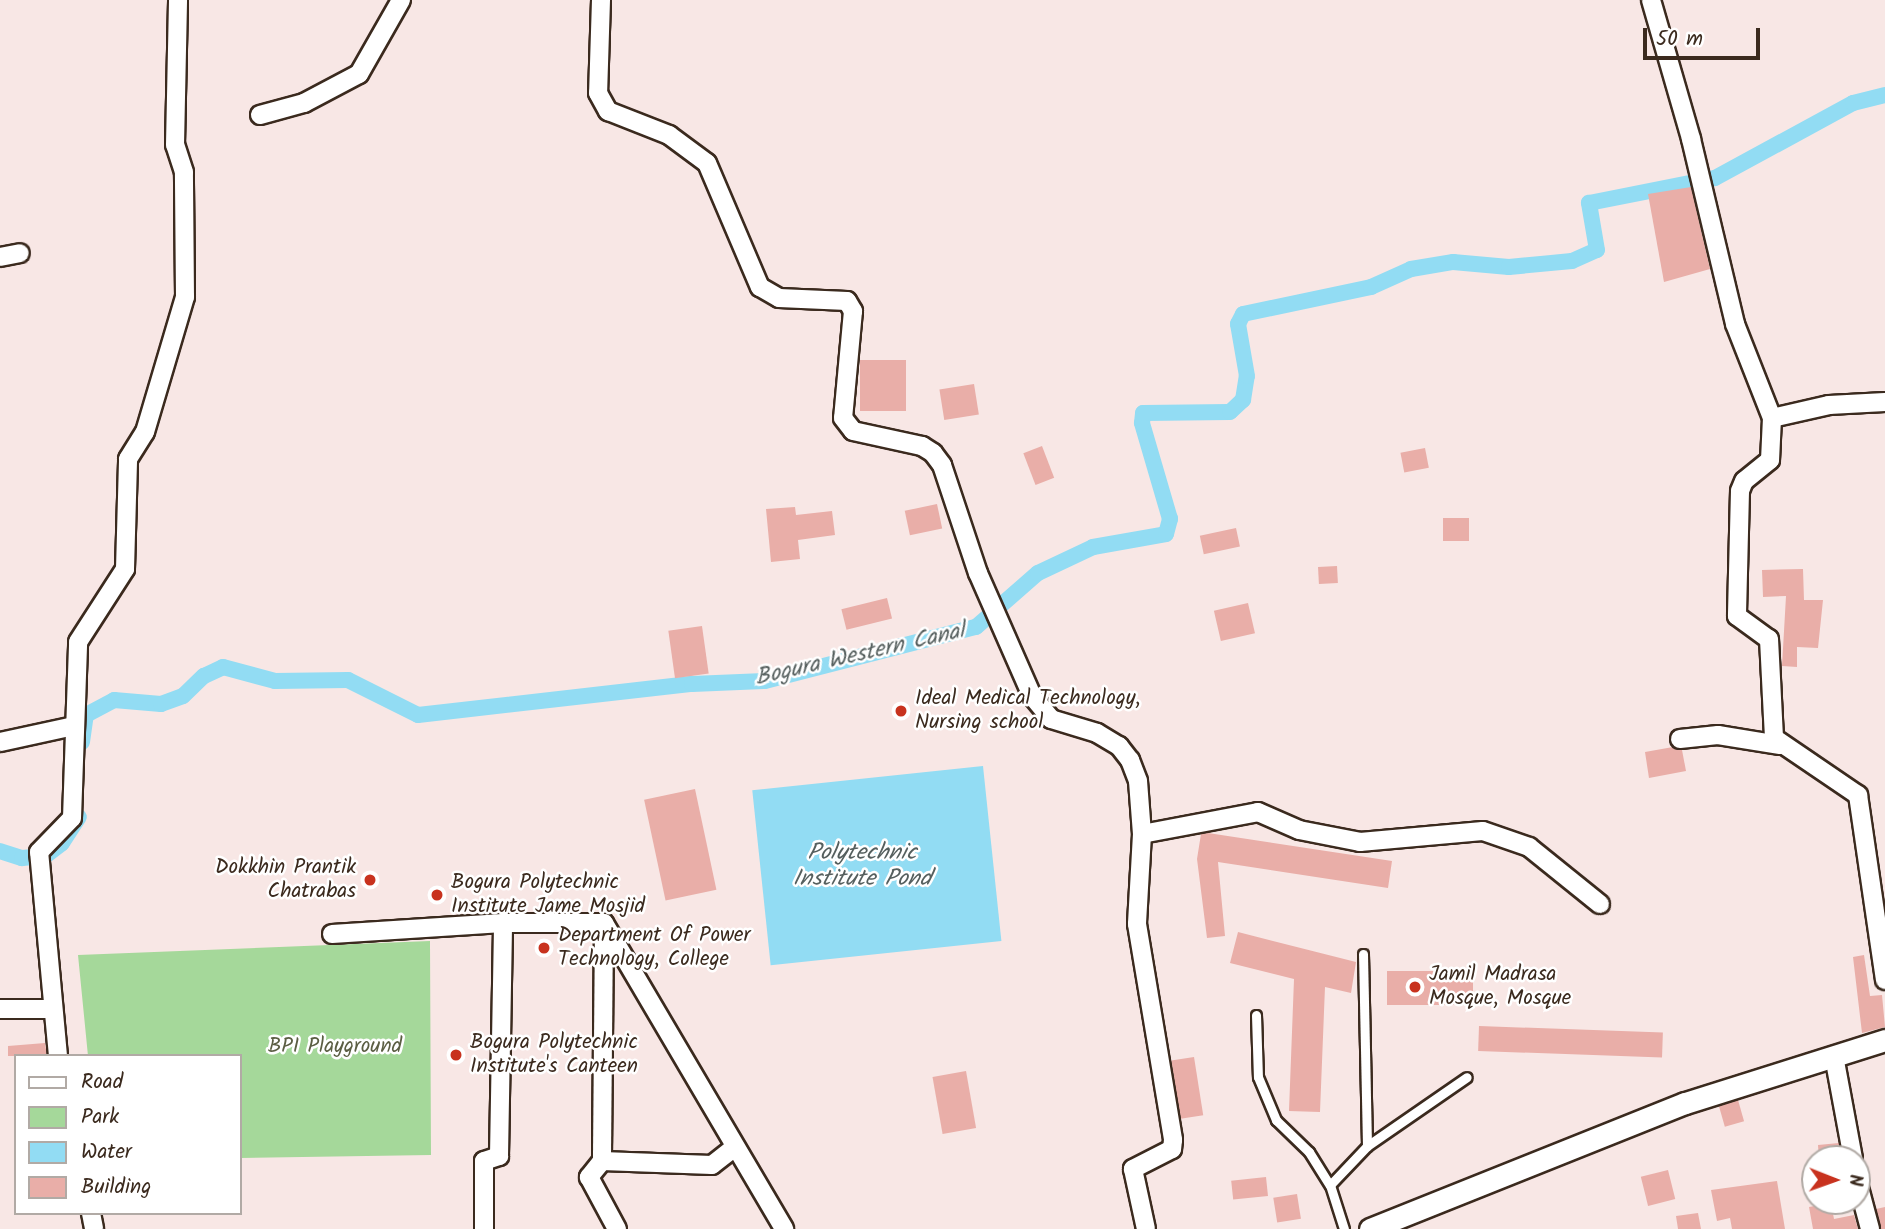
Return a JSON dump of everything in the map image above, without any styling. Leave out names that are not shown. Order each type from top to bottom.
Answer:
[{"type":"street","points":[[58,1054],[39,852],[72,818],[78,642],[125,569],[128,459],[145,432],[185,297],[184,172],[175,145],[178,0]]},
{"type":"street","points":[[260,115],[304,103],[359,74],[401,0]]},
{"type":"street","points":[[601,0],[598,93],[608,111],[669,135],[707,163],[760,287],[779,298],[847,301],[853,311],[843,418],[853,431],[922,446],[933,453],[942,465],[978,573],[1032,696],[1051,719],[1097,733],[1119,746],[1130,760],[1138,781],[1142,834],[1137,925],[1173,1140],[1172,1149],[1133,1169],[1146,1229]]},
{"type":"street","points":[[1651,0],[1697,165],[1735,324],[1772,418],[1770,460],[1765,468],[1744,481],[1740,491],[1737,616],[1769,639],[1774,738],[1780,745]]},
{"type":"street","points":[[0,257],[20,253]]},
{"type":"street","points":[[1772,418],[1829,405],[1885,402]]},
{"type":"street","points":[[0,742],[74,726]]},
{"type":"street","points":[[1680,739],[1718,735],[1780,745],[1811,761],[1858,795],[1885,980]]},
{"type":"street","points":[[1142,834],[1258,812],[1299,830],[1360,842],[1483,831],[1529,847],[1600,904]]},
{"type":"street","points":[[332,934],[503,923],[604,923]]},
{"type":"street","points":[[484,1229],[484,1161],[499,1156],[503,923]]},
{"type":"street","points":[[604,923],[784,1229]]},
{"type":"street","points":[[604,923],[603,1161],[589,1177],[617,1229]]},
{"type":"street","points":[[0,1009],[53,1009]]},
{"type":"street","points":[[1370,1229],[1685,1103],[1885,1040]]},
{"type":"street","points":[[1834,1056],[1850,1145]]},
{"type":"street","points":[[603,1161],[712,1165],[735,1147]]},
{"type":"lane","points":[[1363,954],[1367,1146]]},
{"type":"lane","points":[[1256,1015],[1258,1077],[1276,1120],[1309,1152],[1331,1185],[1344,1229]]},
{"type":"lane","points":[[1331,1185],[1367,1146],[1467,1077]]},
{"type":"green space","name":"BPI Playground","points":[[430,941],[431,1155],[242,1158],[242,1054],[88,1054],[78,955]]},
{"type":"water","name":"Polytechnic Institute Pond","points":[[983,766],[1001,941],[771,965],[752,790]]},
{"type":"building","points":[[1691,187],[1710,269],[1664,282],[1648,194]]},
{"type":"building","points":[[860,360],[906,360],[906,411],[860,411]]},
{"type":"building","points":[[974,384],[979,415],[944,420],[939,389]]},
{"type":"building","points":[[1042,446],[1054,478],[1036,485],[1023,453]]},
{"type":"building","points":[[1425,448],[1429,468],[1404,472],[1400,453]]},
{"type":"building","points":[[937,504],[942,528],[910,535],[905,511]]},
{"type":"building","points":[[795,507],[796,515],[832,511],[835,535],[798,540],[800,559],[771,562],[766,509]]},
{"type":"building","points":[[1443,518],[1469,518],[1469,541],[1443,541]]},
{"type":"building","points":[[1236,528],[1240,547],[1204,554],[1200,536]]},
{"type":"building","points":[[1337,566],[1338,583],[1319,584],[1318,567]]},
{"type":"building","points":[[1803,569],[1804,600],[1823,600],[1818,648],[1797,647],[1797,667],[1782,666],[1786,596],[1763,597],[1762,570]]},
{"type":"building","points":[[887,598],[892,618],[846,630],[841,609]]},
{"type":"building","points":[[1248,603],[1255,633],[1221,641],[1214,611]]},
{"type":"building","points":[[702,626],[709,674],[675,678],[668,631]]},
{"type":"building","points":[[1673,747],[1682,750],[1686,771],[1649,778],[1645,752]]},
{"type":"building","points":[[695,789],[716,890],[666,901],[644,800]]},
{"type":"building","points":[[1201,834],[1392,861],[1388,888],[1218,862],[1225,936],[1207,938],[1197,859]]},
{"type":"building","points":[[1238,932],[1356,962],[1351,993],[1325,987],[1320,1112],[1289,1111],[1294,979],[1230,963]]},
{"type":"building","points":[[1864,955],[1870,996],[1882,995],[1885,1027],[1862,1033],[1853,957]]},
{"type":"building","points":[[1387,971],[1473,971],[1473,1005],[1387,1005]]},
{"type":"building","points":[[1479,1026],[1663,1032],[1662,1057],[1478,1051]]},
{"type":"building","points":[[45,1043],[47,1054],[8,1056],[8,1046]]},
{"type":"building","points":[[1194,1057],[1203,1115],[1181,1119],[1171,1061]]},
{"type":"building","points":[[966,1071],[976,1128],[943,1134],[933,1077]]},
{"type":"building","points":[[1738,1100],[1744,1121],[1725,1127],[1719,1106]]},
{"type":"building","points":[[1668,1170],[1675,1199],[1648,1206],[1641,1177]]},
{"type":"building","points":[[1266,1177],[1268,1196],[1233,1200],[1231,1181]]},
{"type":"building","points":[[1777,1181],[1785,1229],[1732,1229],[1730,1218],[1717,1221],[1711,1190]]},
{"type":"building","points":[[1297,1194],[1301,1219],[1277,1222],[1273,1198]]},
{"type":"building","points":[[1885,1207],[1885,1229],[1881,1229],[1876,1209]]},
{"type":"building","points":[[1698,1213],[1701,1229],[1678,1229],[1676,1216]]},
{"type":"building","points":[[1810,1215],[1833,1215],[1834,1219],[1854,1215],[1858,1229],[1813,1229]]},
{"type":"waterway","name":"Bogura Western Canal","points":[[82,742],[86,715],[114,700],[161,704],[183,696],[204,676],[223,667],[275,681],[348,680],[418,715],[692,684],[765,681],[976,627],[1038,573],[1093,547],[1166,534],[1170,519],[1142,423],[1143,413],[1230,412],[1243,400],[1247,376],[1238,324],[1243,314],[1371,287],[1411,269],[1453,262],[1509,267],[1572,261],[1597,250],[1589,203],[1715,178],[1853,103],[1885,95]]},
{"type":"waterway","name":"Bogura Western Canal","points":[[0,851],[22,858],[45,856],[62,843],[79,817]]},
{"type":"place","name":"Ideal Medical Technology, Nursing school","points":[[901,711]]},
{"type":"place","name":"Dokkhin Prantik Chatrabas","points":[[370,880]]},
{"type":"place","name":"Bogura Polytechnic Institute Jame Mosjid","points":[[437,895]]},
{"type":"place","name":"Department Of Power Technology, College","points":[[544,948]]},
{"type":"place","name":"Jamil Madrasa Mosque, Mosque","points":[[1415,987]]},
{"type":"place","name":"Bogura Polytechnic Institute's Canteen","points":[[456,1055]]}]
